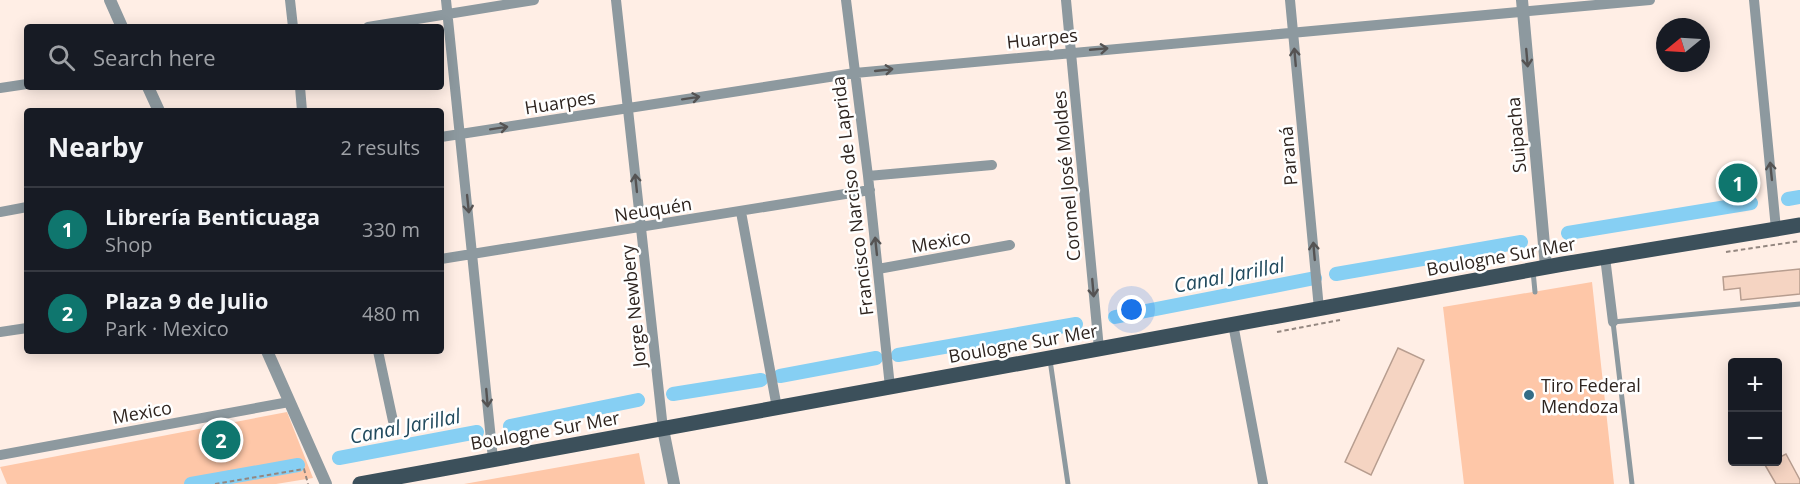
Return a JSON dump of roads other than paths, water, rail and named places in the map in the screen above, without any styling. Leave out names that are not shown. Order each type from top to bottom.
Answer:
[{"type":"main road","name":"Boulogne Sur Mer","points":[[360,484],[409,479],[493,459],[1540,268],[1800,225]]},
{"type":"street","points":[[110,0],[121,24]]},
{"type":"street","points":[[291,0],[293,24]]},
{"type":"street","points":[[446,0],[493,459]]},
{"type":"street","points":[[386,24],[534,0]]},
{"type":"street","name":"Jorge Newbery","points":[[616,0],[663,429]]},
{"type":"street","name":"Francisco Narciso de Laprida","points":[[846,0],[870,190],[890,387]]},
{"type":"street","name":"Coronel José Moldes","points":[[1066,0],[1099,349]]},
{"type":"street","name":"Paraná","points":[[1290,0],[1319,309]]},
{"type":"street","name":"Huarpes","points":[[444,137],[855,73],[1293,31],[1522,6],[1650,0]]},
{"type":"street","points":[[1754,0],[1776,229]]},
{"type":"street","name":"Suipacha","points":[[1522,6],[1540,268]]},
{"type":"street","points":[[0,88],[24,84]]},
{"type":"street","points":[[149,90],[158,108]]},
{"type":"street","points":[[300,90],[302,108]]},
{"type":"street","points":[[868,176],[992,165]]},
{"type":"street","name":"Neuquén","points":[[444,259],[870,190]]},
{"type":"street","points":[[0,212],[24,208]]},
{"type":"street","points":[[741,212],[777,408]]},
{"type":"street","name":"Mexico","points":[[878,269],[1010,245]]},
{"type":"street","points":[[1605,257],[1613,322]]},
{"type":"street","points":[[1233,324],[1263,484]]},
{"type":"street","points":[[0,333],[24,329]]},
{"type":"street","points":[[268,354],[326,484]]},
{"type":"street","points":[[379,354],[393,422]]},
{"type":"street","name":"Mexico","points":[[0,455],[289,402]]},
{"type":"street","points":[[663,429],[674,484]]},
{"type":"lane","points":[[1535,292],[1540,268]]},
{"type":"lane","points":[[1632,484],[1613,322],[1800,304]]},
{"type":"lane","points":[[1050,358],[1068,484]]},
{"type":"waterway","name":"Canal Jarillal","points":[[1788,199],[1800,197]]},
{"type":"waterway","name":"Canal Jarillal","points":[[1568,233],[1751,203]]},
{"type":"waterway","name":"Canal Jarillal","points":[[1336,274],[1521,242]]},
{"type":"waterway","name":"Canal Jarillal","points":[[1115,317],[1315,278]]},
{"type":"waterway","name":"Canal Jarillal","points":[[898,355],[1076,324]]},
{"type":"waterway","name":"Canal Jarillal","points":[[780,376],[876,358]]},
{"type":"waterway","name":"Canal Jarillal","points":[[673,394],[761,380]]},
{"type":"waterway","name":"Canal Jarillal","points":[[510,426],[638,400]]},
{"type":"waterway","name":"Canal Jarillal","points":[[339,458],[477,432]]},
{"type":"waterway","name":"Canal Jarillal","points":[[191,484],[298,465]]},
{"type":"place","name":"Librería Benticuaga","points":[[1738,183]]},
{"type":"place","name":"Tiro Federal Mendoza","points":[[1529,395]]},
{"type":"place","name":"Plaza 9 de Julio","points":[[221,440]]}]
